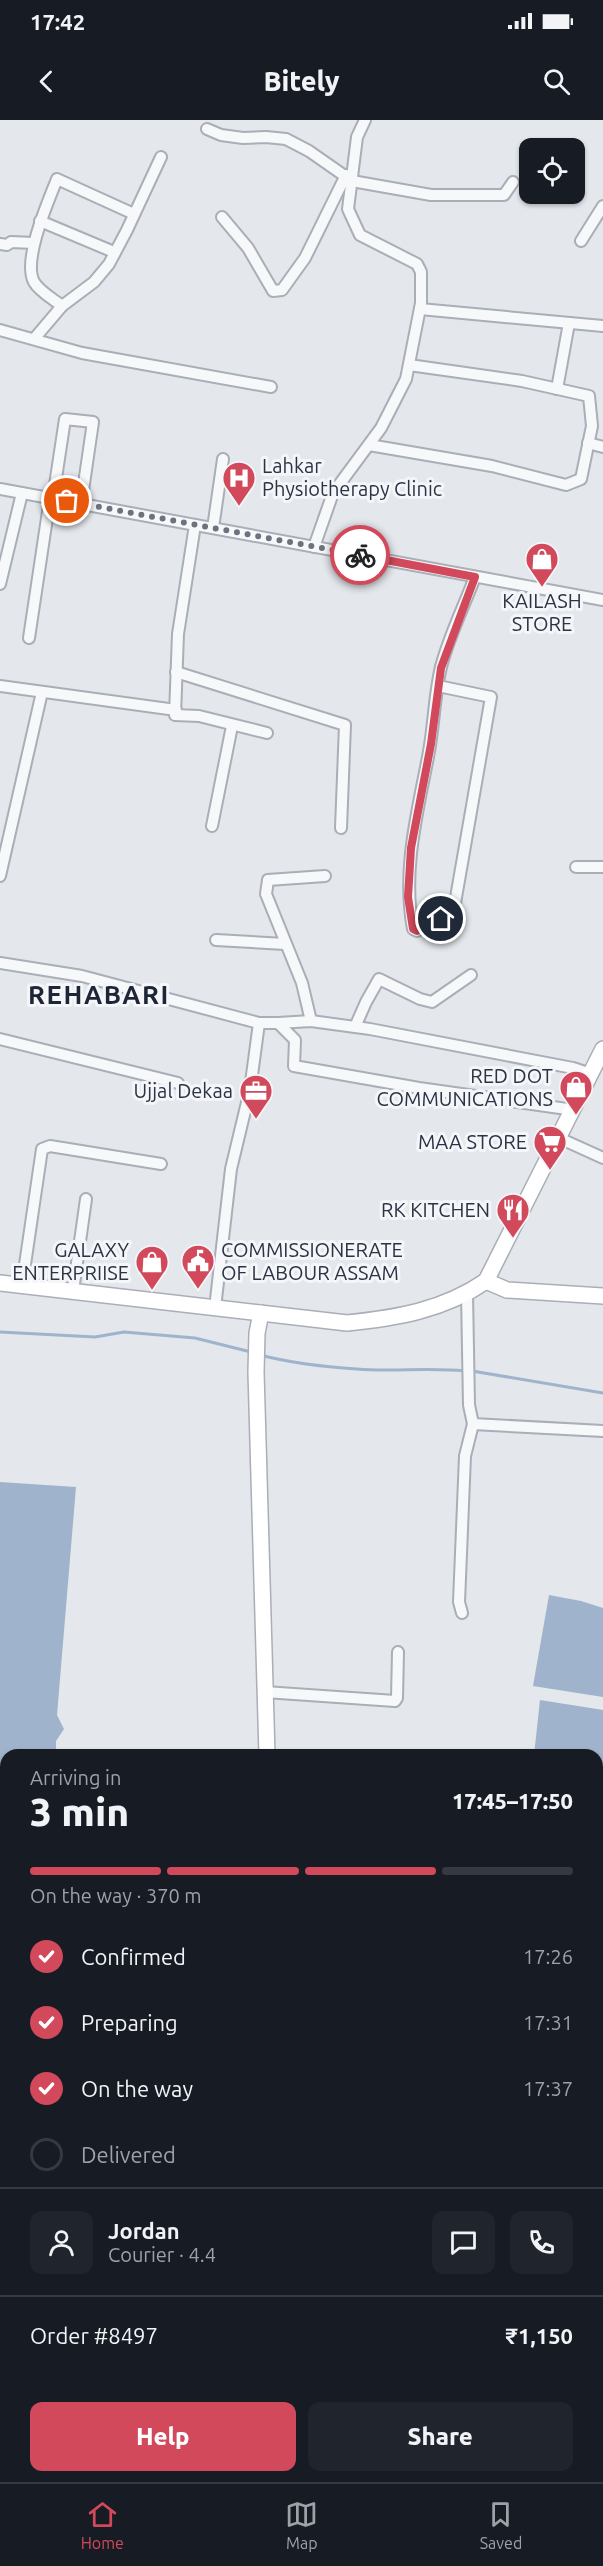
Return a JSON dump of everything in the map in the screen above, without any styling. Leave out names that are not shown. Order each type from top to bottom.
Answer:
[{"type":"main road","points":[[0,1283],[347,1323],[392,1319],[443,1304],[467,1294],[486,1281],[603,1049]]},
{"type":"main road","points":[[486,1281],[495,1287],[507,1290],[603,1296]]},
{"type":"main road","points":[[261,1313],[257,1333],[256,1372],[267,1749]]},
{"type":"street","points":[[314,547],[333,493],[369,445],[406,379],[420,309],[421,272],[417,264],[360,235],[348,209],[349,178],[357,137],[365,120]]},
{"type":"street","points":[[207,129],[221,135],[243,138],[266,136],[286,139],[309,151],[349,178],[431,195],[504,195],[513,182]]},
{"type":"street","points":[[34,339],[62,306],[94,282],[114,252],[161,158]]},
{"type":"street","points":[[222,217],[248,248],[273,291],[282,290],[305,258],[349,178]]},
{"type":"street","points":[[62,306],[34,284],[30,274],[34,243],[40,221],[57,179],[134,214]]},
{"type":"street","points":[[581,241],[603,206]]},
{"type":"street","points":[[40,221],[114,252]]},
{"type":"street","points":[[0,244],[34,243]]},
{"type":"street","points":[[420,309],[603,326]]},
{"type":"street","points":[[557,389],[569,323]]},
{"type":"street","points":[[0,330],[82,353],[271,387]]},
{"type":"street","points":[[369,445],[492,466],[566,485],[581,479],[592,426],[589,396],[522,381],[409,364]]},
{"type":"street","points":[[29,638],[65,419],[93,422],[81,504]]},
{"type":"street","points":[[588,443],[603,447]]},
{"type":"street","points":[[213,528],[223,459]]},
{"type":"street","points":[[0,489],[603,600]]},
{"type":"street","points":[[0,584],[22,493]]},
{"type":"street","points":[[195,525],[178,634],[175,715],[199,716],[267,733]]},
{"type":"street","points":[[438,686],[491,697],[454,909],[417,931],[413,929],[409,909],[408,882],[415,820],[431,744],[438,686],[447,648],[475,577]]},
{"type":"street","points":[[176,672],[345,725],[341,828]]},
{"type":"street","points":[[0,686],[176,710]]},
{"type":"street","points":[[0,876],[42,692]]},
{"type":"street","points":[[212,826],[232,726]]},
{"type":"street","points":[[576,867],[603,867]]},
{"type":"street","points":[[311,1021],[302,983],[266,894],[268,880],[325,876]]},
{"type":"street","points":[[216,940],[285,944]]},
{"type":"street","points":[[0,963],[82,976],[259,1023],[311,1021],[355,1027],[573,1068],[591,1074]]},
{"type":"street","points":[[355,1027],[379,979],[420,999],[432,1002],[471,975]]},
{"type":"street","points":[[215,1308],[231,1169],[250,1090],[259,1023]]},
{"type":"street","points":[[279,1023],[295,1040],[294,1066],[419,1088],[574,1110]]},
{"type":"street","points":[[0,1039],[178,1083]]},
{"type":"street","points":[[559,1138],[603,1158]]},
{"type":"street","points":[[21,1285],[42,1149],[50,1146],[61,1147],[161,1164]]},
{"type":"street","points":[[73,1291],[86,1199]]},
{"type":"street","points":[[462,1613],[459,1602],[465,1456],[473,1424],[469,1405],[467,1294]]},
{"type":"street","points":[[473,1424],[603,1431]]},
{"type":"street","points":[[265,1692],[394,1701],[397,1698],[398,1652]]},
{"type":"water","points":[[0,1482],[76,1487],[57,1715],[64,1729],[56,1741],[56,1749],[0,1749]]},
{"type":"water","points":[[549,1595],[603,1608],[603,1697],[533,1686]]},
{"type":"water","points":[[540,1700],[603,1710],[603,1749],[535,1749]]},
{"type":"waterway","points":[[0,1332],[95,1337],[124,1332],[195,1338],[251,1352]]},
{"type":"waterway","points":[[260,1355],[320,1366],[370,1370],[465,1371]]},
{"type":"waterway","points":[[472,1371],[603,1393]]},
{"type":"way so far","points":[[67,501],[360,555]]},
{"type":"place","name":"Lahkar Physiotherapy Clinic","points":[[239,507]]},
{"type":"place","name":"KAILASH STORE","points":[[542,588]]},
{"type":"place","name":"RED DOT COMMUNICATIONS","points":[[576,1116]]},
{"type":"place","name":"Ujjal Dekaa","points":[[256,1120]]},
{"type":"place","name":"MAA STORE","points":[[550,1171]]},
{"type":"place","name":"RK KITCHEN","points":[[513,1239]]},
{"type":"place","name":"COMMISSIONERATE OF LABOUR ASSAM","points":[[198,1290]]},
{"type":"place","name":"GALAXY ENTERPRIISE","points":[[152,1291]]},
{"type":"district","name":"REHABARI","points":[[99,995]]},
{"type":"route","points":[[360,555],[475,577],[441,668],[431,744],[411,848],[408,897],[413,929],[417,931],[441,919]]}]
